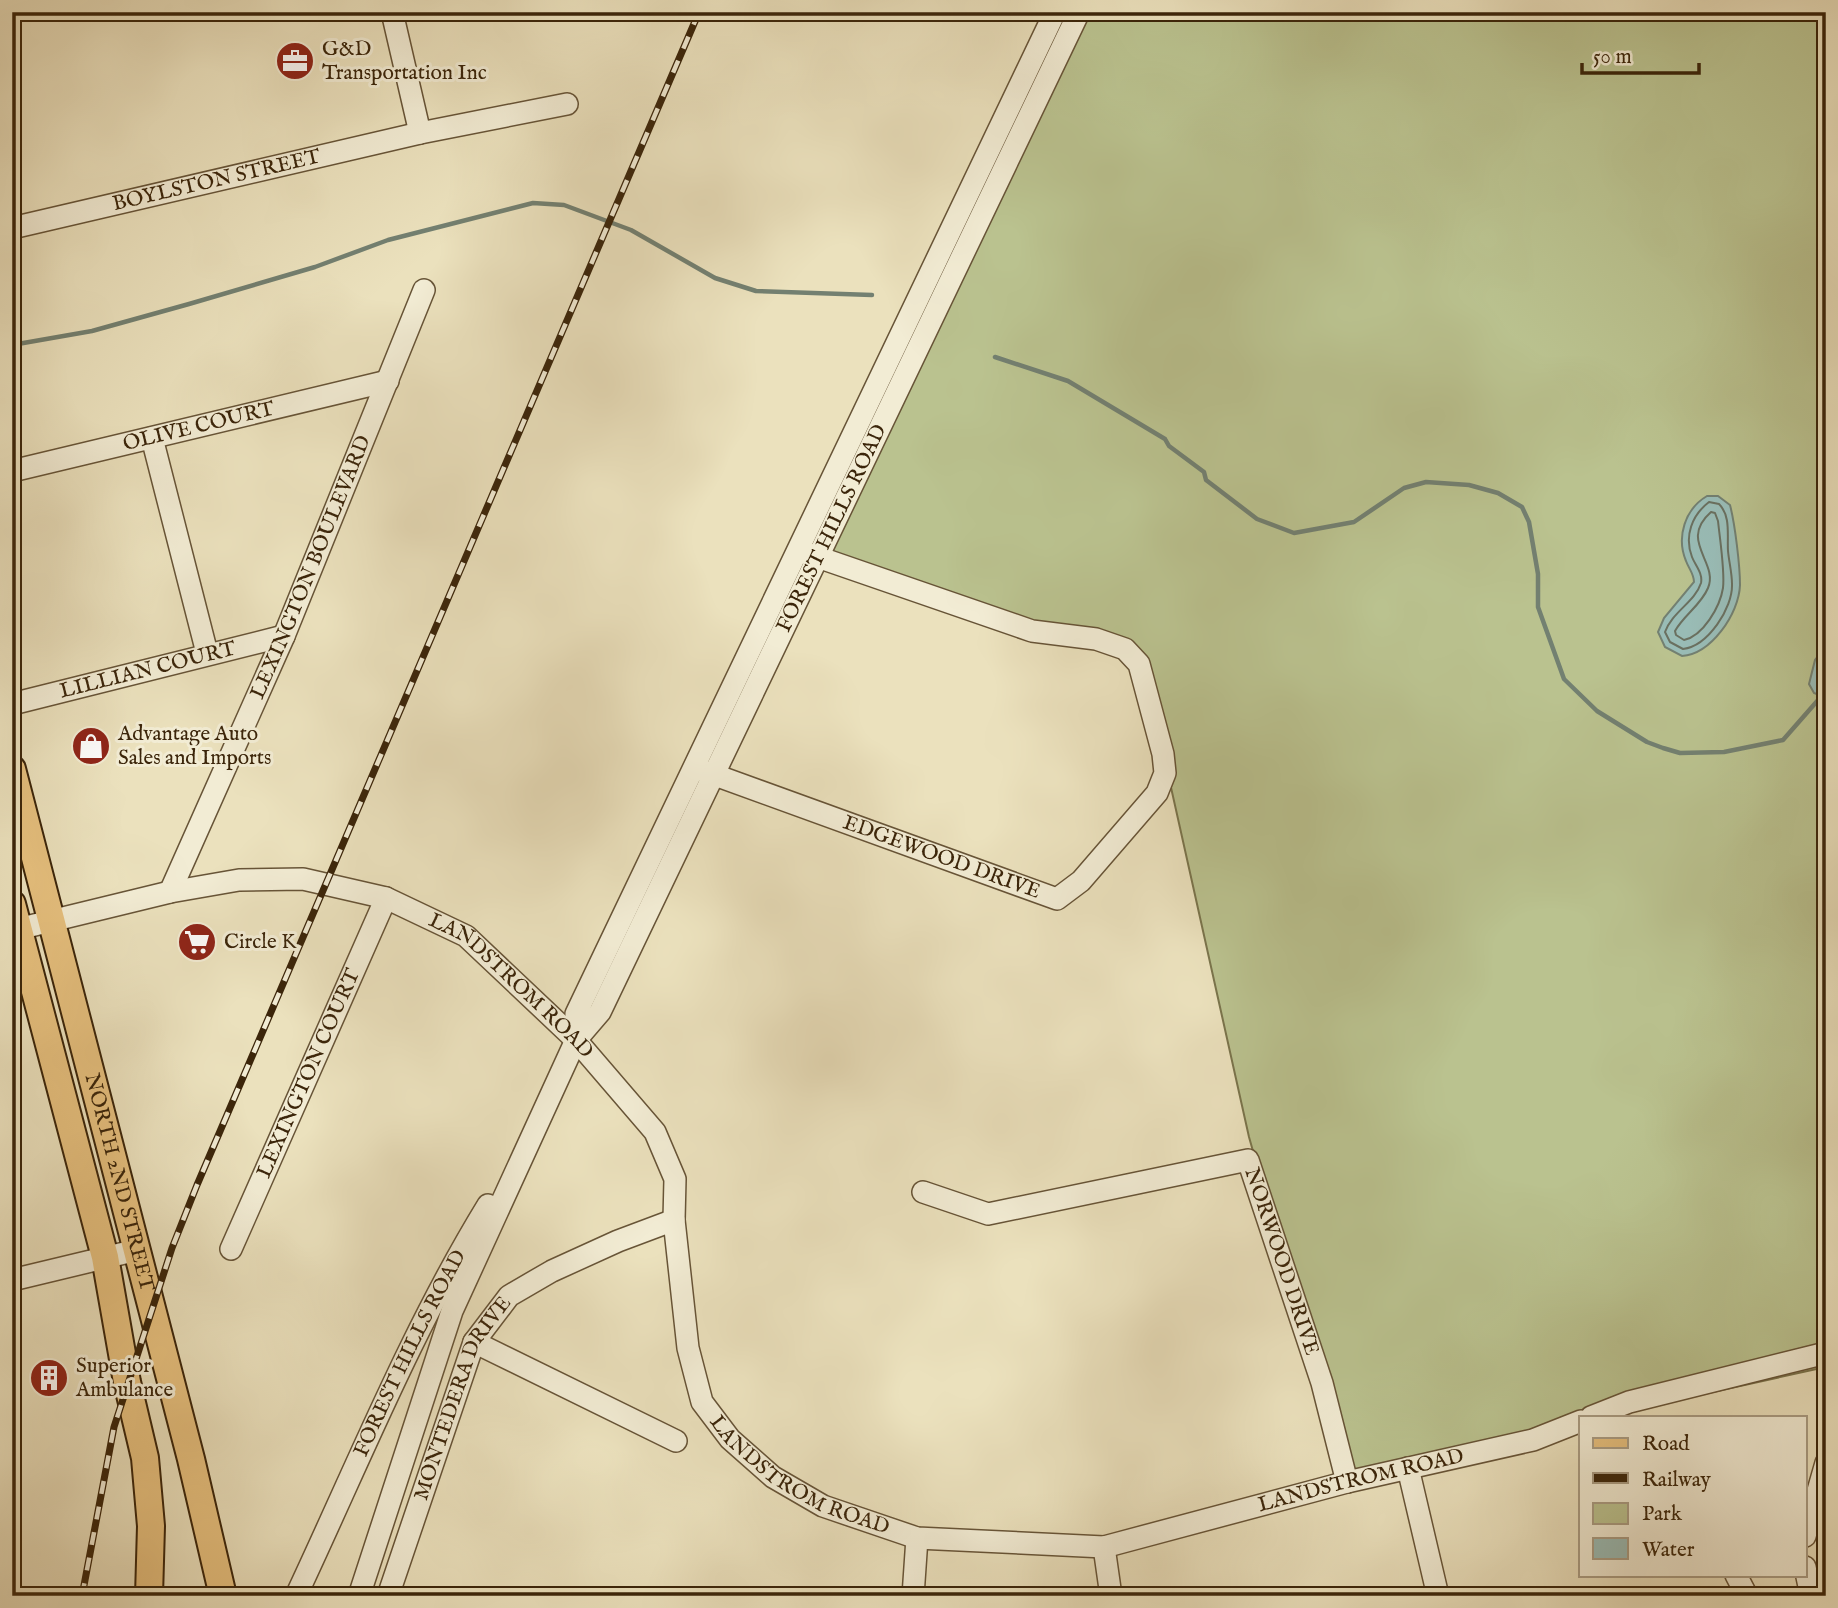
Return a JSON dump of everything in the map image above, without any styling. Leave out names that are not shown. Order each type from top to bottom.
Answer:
[{"type":"main road","name":"NORTH 2ND STREET","points":[[12,769],[137,1250],[223,1596]]},
{"type":"main road","name":"NORTH 2ND STREET","points":[[12,904],[105,1257],[127,1382],[145,1458],[151,1526],[149,1596]]},
{"type":"street","points":[[392,12],[420,133]]},
{"type":"street","name":"FOREST HILLS ROAD","points":[[576,1040],[576,1014],[692,766],[1055,12]]},
{"type":"street","name":"FOREST HILLS ROAD","points":[[359,1596],[452,1311],[576,1040],[600,1012],[1079,12]]},
{"type":"street","name":"BOYLSTON STREET","points":[[12,229],[420,133],[567,104]]},
{"type":"street","name":"LEXINGTON BOULEVARD","points":[[170,892],[284,636],[424,290]]},
{"type":"street","name":"OLIVE COURT","points":[[12,471],[388,381]]},
{"type":"street","points":[[152,438],[207,653]]},
{"type":"street","name":"EDGEWOOD DRIVE","points":[[692,766],[1057,899],[1081,881],[1157,793],[1165,773],[1163,754],[1139,664],[1125,649],[1096,639],[1032,631],[818,556],[796,551]]},
{"type":"street","name":"LILLIAN COURT","points":[[12,704],[207,653],[284,636]]},
{"type":"street","name":"LANDSTROM ROAD","points":[[170,892],[239,880],[303,879],[386,898],[466,936],[576,1040],[655,1132],[675,1179],[674,1220],[688,1348],[702,1402],[730,1439],[774,1477],[823,1506],[917,1538],[1104,1547],[1347,1482],[1533,1440],[1579,1423]]},
{"type":"street","points":[[18,929],[170,892]]},
{"type":"street","name":"LEXINGTON COURT","points":[[231,1249],[386,898]]},
{"type":"street","name":"FOREST HILLS ROAD","points":[[296,1596],[372,1427],[452,1264],[541,1120]]},
{"type":"street","name":"NORWOOD DRIVE","points":[[923,1192],[988,1214],[1248,1160],[1322,1383],[1347,1482]]},
{"type":"street","name":"MONTEDERA DRIVE","points":[[388,1596],[474,1342],[509,1296],[552,1271],[618,1241],[674,1220]]},
{"type":"street","points":[[12,1280],[137,1250]]},
{"type":"street","points":[[474,1342],[676,1441]]},
{"type":"street","points":[[1597,1416],[1633,1410],[1826,1353]]},
{"type":"street","points":[[1806,1533],[1826,1463]]},
{"type":"street","points":[[1408,1468],[1438,1596]]},
{"type":"street","points":[[913,1596],[917,1538]]},
{"type":"street","points":[[1104,1547],[1111,1596]]},
{"type":"street","points":[[1806,1572],[1811,1596]]},
{"type":"street","points":[[1737,1576],[1747,1596]]},
{"type":"green space","points":[[1088,12],[1826,12],[1826,1367],[1603,1416],[1579,1416],[1579,1421],[1344,1473],[1249,1137],[1141,653],[826,559]]},
{"type":"water","points":[[1707,496],[1718,496],[1730,505],[1740,585],[1735,608],[1721,631],[1703,648],[1682,656],[1665,647],[1658,632],[1664,618],[1694,582],[1683,552],[1682,533],[1693,508]]},
{"type":"water","points":[[1826,646],[1826,698],[1814,693],[1809,684],[1815,660]]},
{"type":"waterway","points":[[12,345],[92,331],[315,267],[388,240],[533,203],[564,205],[631,230],[715,278],[756,291],[872,295]]},
{"type":"waterway","points":[[995,357],[1068,381],[1165,439],[1169,446],[1204,472],[1206,480],[1257,519],[1294,533],[1354,522],[1404,488],[1426,482],[1469,485],[1498,493],[1522,507],[1529,522],[1538,574],[1538,607],[1564,679],[1597,711],[1647,742],[1680,753],[1724,752],[1783,740],[1826,691]]},
{"type":"railway","points":[[82,1596],[114,1427],[172,1248],[699,12]]},
{"type":"place","name":"G&D Transportation Inc","points":[[295,61]]},
{"type":"place","name":"Advantage Auto Sales and Imports","points":[[91,746]]},
{"type":"place","name":"Circle K","points":[[197,942]]},
{"type":"place","name":"Superior Ambulance","points":[[49,1378]]}]
